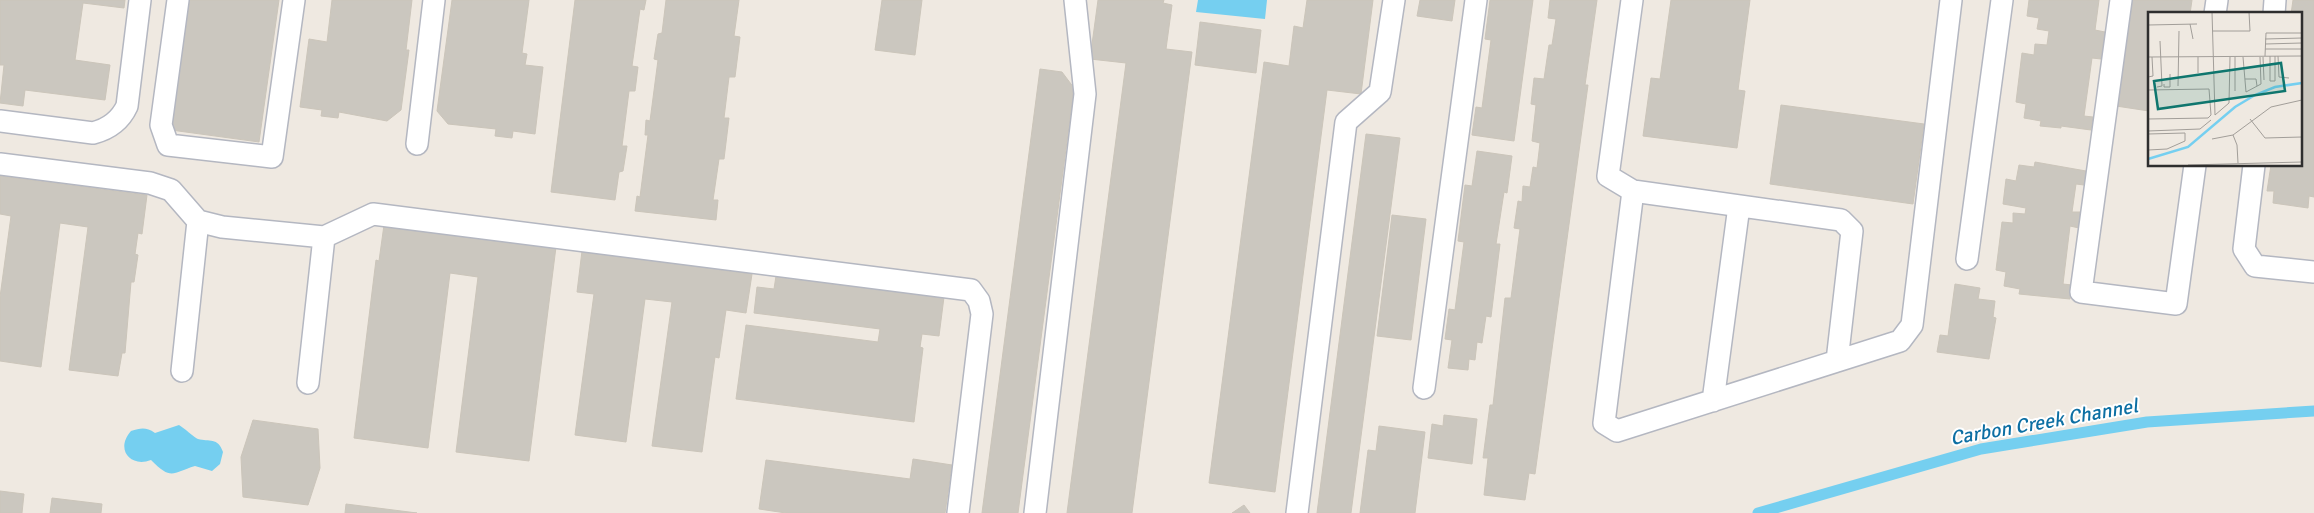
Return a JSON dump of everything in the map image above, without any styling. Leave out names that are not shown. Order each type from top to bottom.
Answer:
[{"type":"lane","points":[[0,121],[93,133],[104,130],[122,117],[127,106],[140,0]]},
{"type":"lane","points":[[178,0],[160,125],[168,145],[272,157],[294,0]]},
{"type":"lane","points":[[417,144],[434,0]]},
{"type":"lane","points":[[1035,513],[1085,94],[1074,0]]},
{"type":"lane","points":[[1297,513],[1346,122],[1380,92],[1394,0]]},
{"type":"lane","points":[[1424,388],[1476,0]]},
{"type":"lane","points":[[1632,0],[1608,176],[1634,191],[1841,220],[1852,231],[1837,361]]},
{"type":"lane","points":[[1634,191],[1604,423],[1617,431],[1900,341],[1912,324],[1950,0]]},
{"type":"lane","points":[[1967,259],[2002,0]]},
{"type":"lane","points":[[2121,0],[2082,292],[2176,304],[2195,166]]},
{"type":"lane","points":[[0,164],[150,183],[171,190],[198,221],[222,227],[324,237],[373,214],[971,290],[979,301],[982,314],[958,513]]},
{"type":"lane","points":[[2254,166],[2244,249],[2255,266],[2314,272]]},
{"type":"lane","points":[[1713,401],[1739,206]]},
{"type":"lane","points":[[182,372],[198,221]]},
{"type":"lane","points":[[308,383],[324,237]]},
{"type":"water","points":[[1198,0],[1267,0],[1265,19],[1196,12]]},
{"type":"water","points":[[179,425],[198,439],[213,441],[219,444],[223,452],[220,464],[212,471],[195,466],[177,473],[168,473],[151,460],[137,461],[127,455],[124,444],[131,431],[143,429],[155,433]]},
{"type":"building","points":[[0,0],[125,0],[124,8],[83,3],[75,60],[110,65],[105,100],[25,90],[23,106],[0,103],[4,65],[0,65]]},
{"type":"building","points":[[188,0],[279,0],[259,142],[171,130]]},
{"type":"building","points":[[332,0],[412,0],[406,50],[409,50],[401,110],[387,121],[339,112],[338,118],[321,116],[322,110],[300,107],[309,39],[327,42]]},
{"type":"building","points":[[452,0],[529,0],[522,53],[527,54],[525,65],[543,67],[535,134],[513,131],[512,138],[495,136],[496,129],[448,124],[437,111]]},
{"type":"building","points":[[575,0],[646,0],[644,10],[640,9],[632,66],[638,67],[635,91],[629,91],[622,146],[627,146],[623,171],[619,172],[615,200],[551,192]]},
{"type":"building","points":[[666,0],[739,0],[734,36],[740,37],[735,77],[729,77],[724,118],[729,118],[724,159],[719,159],[713,200],[718,200],[716,220],[635,211],[637,196],[640,197],[648,135],[645,135],[646,120],[650,121],[658,60],[654,59],[658,34],[662,33]]},
{"type":"building","points":[[882,0],[922,0],[915,55],[875,50]]},
{"type":"building","points":[[1098,0],[1164,0],[1163,3],[1172,5],[1166,49],[1192,52],[1132,513],[1067,513],[1126,63],[1090,59]]},
{"type":"building","points":[[1307,0],[1373,0],[1361,94],[1327,90],[1275,492],[1209,483],[1264,62],[1289,66],[1294,26],[1303,28]]},
{"type":"building","points":[[1420,0],[1455,0],[1452,21],[1417,16]]},
{"type":"building","points":[[1490,0],[1533,0],[1514,141],[1472,135],[1476,107],[1482,108],[1491,40],[1485,39]]},
{"type":"building","points":[[1550,0],[1597,0],[1585,85],[1588,85],[1535,474],[1529,473],[1525,500],[1484,495],[1488,458],[1483,458],[1490,405],[1493,405],[1505,298],[1511,298],[1520,229],[1514,228],[1518,201],[1522,202],[1523,186],[1530,187],[1533,167],[1537,168],[1540,143],[1532,141],[1536,105],[1531,104],[1534,78],[1544,79],[1549,45],[1552,45],[1556,19],[1548,18]]},
{"type":"building","points":[[1671,0],[1750,0],[1738,90],[1745,91],[1737,148],[1643,136],[1651,78],[1660,79]]},
{"type":"building","points":[[2029,0],[2099,0],[2095,30],[2105,32],[2101,59],[2092,58],[2084,116],[2093,117],[2091,130],[2061,126],[2061,128],[2040,126],[2041,121],[2024,118],[2026,104],[2016,102],[2022,53],[2034,55],[2035,44],[2047,45],[2049,31],[2037,29],[2039,18],[2027,16]]},
{"type":"building","points":[[2130,0],[2192,0],[2190,12],[2148,12],[2148,111],[2116,106]]},
{"type":"building","points":[[2293,0],[2314,0],[2314,197],[2309,196],[2308,208],[2273,203],[2274,191],[2267,191],[2271,166],[2302,166],[2302,12],[2291,12]]},
{"type":"building","points":[[1200,22],[1261,30],[1256,73],[1195,65]]},
{"type":"building","points":[[1040,69],[1062,72],[1074,88],[1018,513],[982,513]]},
{"type":"building","points":[[1781,105],[1924,124],[1913,204],[1770,184]]},
{"type":"building","points":[[1366,134],[1400,138],[1351,513],[1317,513]]},
{"type":"building","points":[[1477,151],[1512,156],[1507,193],[1504,192],[1496,244],[1500,244],[1491,317],[1486,316],[1482,343],[1477,342],[1475,360],[1469,359],[1468,370],[1448,368],[1452,340],[1445,339],[1449,309],[1455,310],[1464,242],[1458,241],[1465,185],[1472,186]]},
{"type":"building","points":[[2035,162],[2086,171],[2084,185],[2076,184],[2072,212],[2081,212],[2079,228],[2070,226],[2063,284],[2072,285],[2070,299],[2019,294],[2020,289],[2004,286],[2006,272],[1996,270],[2002,222],[2013,223],[2013,213],[2025,214],[2026,208],[2003,204],[2006,179],[2016,181],[2019,165],[2034,167]]},
{"type":"building","points":[[0,176],[147,195],[142,234],[138,233],[135,254],[138,255],[134,282],[131,282],[125,353],[122,353],[118,376],[69,370],[88,227],[60,223],[41,367],[0,361],[0,297],[11,216],[0,214]]},
{"type":"building","points":[[1392,215],[1426,219],[1411,340],[1377,336]]},
{"type":"building","points":[[384,225],[556,247],[529,461],[456,452],[478,277],[450,273],[428,448],[354,438],[376,260],[379,261]]},
{"type":"building","points":[[582,251],[752,274],[746,313],[726,310],[719,358],[715,357],[702,452],[652,446],[672,302],[645,299],[626,442],[575,435],[594,294],[577,292]]},
{"type":"building","points":[[776,276],[944,297],[939,336],[922,334],[920,347],[923,348],[914,422],[736,399],[746,325],[878,342],[880,329],[754,313],[757,287],[774,289]]},
{"type":"building","points":[[1955,284],[1980,288],[1978,299],[1995,301],[1993,317],[1996,318],[1989,359],[1937,352],[1940,335],[1948,336]]},
{"type":"building","points":[[1444,415],[1477,419],[1472,464],[1428,458],[1432,424],[1443,426]]},
{"type":"building","points":[[253,420],[318,429],[320,468],[308,505],[243,497],[241,457]]},
{"type":"building","points":[[1379,426],[1425,432],[1415,513],[1360,513],[1368,450],[1376,451]]},
{"type":"building","points":[[913,459],[952,465],[945,513],[786,513],[759,509],[766,460],[910,479]]},
{"type":"building","points":[[0,491],[24,494],[22,513],[0,513]]},
{"type":"building","points":[[52,498],[102,504],[101,513],[50,513]]},
{"type":"building","points":[[346,504],[417,513],[345,513]]},
{"type":"building","points":[[1244,505],[1250,513],[1232,513]]},
{"type":"waterway","name":"Carbon Creek Channel","points":[[1758,513],[1981,449],[2147,422],[2314,411]]}]
